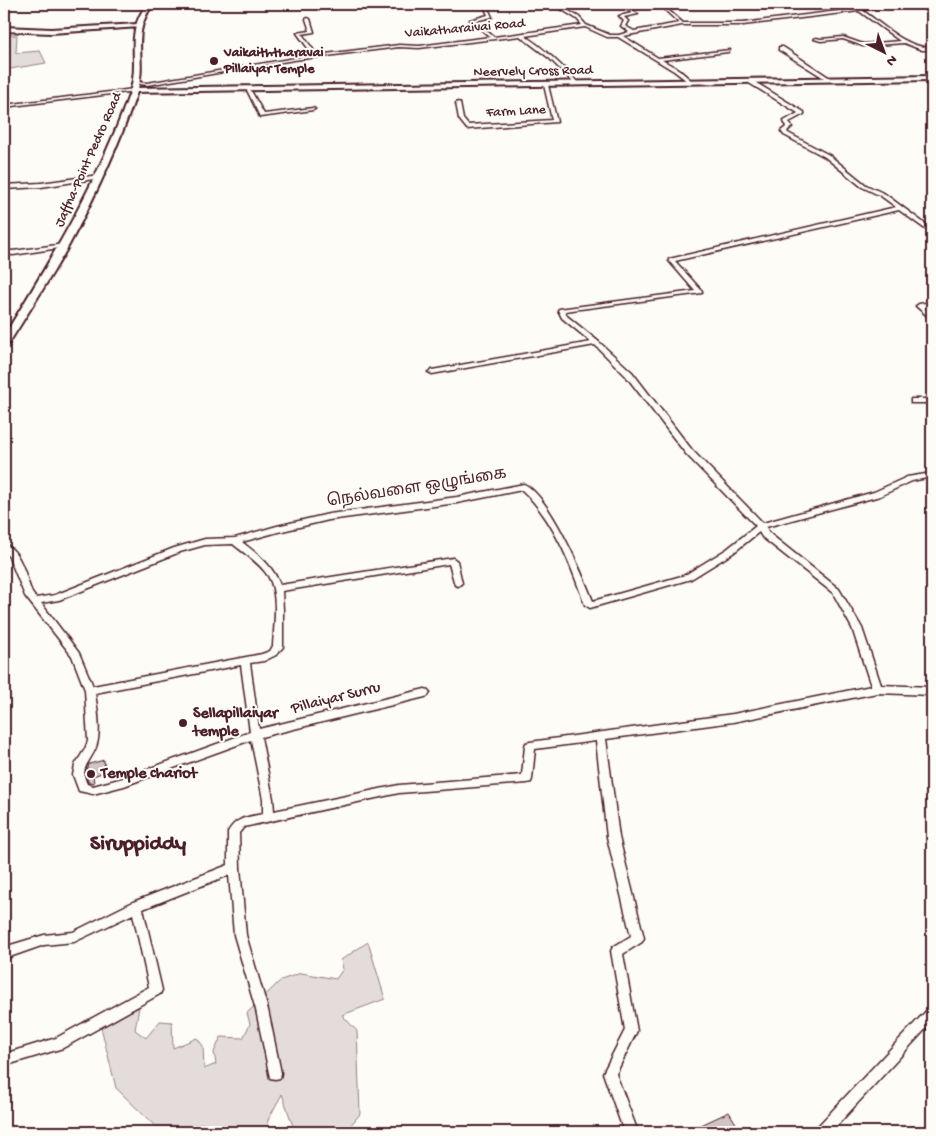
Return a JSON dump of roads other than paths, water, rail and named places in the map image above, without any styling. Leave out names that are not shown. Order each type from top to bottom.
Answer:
[{"type":"main road","name":"Jaffna-Point Pedro Road","points":[[4,343],[64,246],[99,177],[135,86],[134,42],[141,13],[150,4]]},
{"type":"street","points":[[493,38],[472,20],[491,16],[484,5],[503,4]]},
{"type":"street","points":[[555,4],[578,18],[585,26],[609,36],[619,36],[682,24],[743,24],[892,4]]},
{"type":"street","points":[[852,6],[903,42],[924,50],[932,49]]},
{"type":"street","points":[[627,8],[636,14],[621,16],[626,21],[623,26],[633,32]]},
{"type":"street","points":[[667,10],[682,24]]},
{"type":"street","points":[[308,19],[312,32],[299,33],[316,56]]},
{"type":"street","points":[[4,29],[69,30],[138,26]]},
{"type":"street","name":"Vaikatharaivai Road","points":[[4,106],[316,56],[378,48],[419,47],[585,26]]},
{"type":"street","points":[[521,35],[542,48],[556,60],[576,84]]},
{"type":"street","points":[[619,36],[676,70],[691,83]]},
{"type":"street","points":[[816,39],[843,38],[863,45],[903,42]]},
{"type":"street","points":[[781,48],[789,55],[831,80]]},
{"type":"street","points":[[658,59],[728,51]]},
{"type":"street","name":"Neervely Cross Road","points":[[135,86],[248,89],[932,78]]},
{"type":"street","points":[[751,82],[802,113],[786,121],[789,127],[784,131],[786,134],[827,156],[864,186],[883,195],[932,232]]},
{"type":"street","name":"Farm Lane","points":[[458,103],[461,119],[467,127],[555,121],[546,85]]},
{"type":"street","points":[[248,89],[262,116],[313,109]]},
{"type":"street","points":[[4,187],[41,185],[99,177]]},
{"type":"street","points":[[877,689],[857,628],[836,591],[765,535],[762,526],[690,452],[628,374],[564,317],[561,310],[700,292],[671,260],[900,208]]},
{"type":"street","points":[[4,252],[13,253],[64,246]]},
{"type":"street","points":[[932,304],[920,306],[932,318]]},
{"type":"street","points":[[432,372],[596,344]]},
{"type":"street","points":[[914,401],[932,401]]},
{"type":"street","name":"நெல்வளை ஒழுங்கை","points":[[34,601],[56,598],[177,550],[205,542],[236,541],[328,517],[457,500],[524,487],[534,495],[554,528],[580,575],[590,605],[688,577],[730,551],[762,526],[877,494],[910,479],[932,475]]},
{"type":"street","points":[[90,690],[264,657],[273,653],[278,647],[278,588],[266,568],[236,541]]},
{"type":"street","points":[[4,547],[13,556],[28,594],[34,601]]},
{"type":"street","points":[[278,588],[453,562],[458,583]]},
{"type":"street","name":"Pillaiyar Surru","points":[[34,601],[76,656],[90,690],[93,744],[79,764],[78,779],[83,788],[93,790],[124,782],[255,734],[425,693]]},
{"type":"street","points":[[245,660],[255,734],[268,799],[269,818]]},
{"type":"street","points":[[275,1073],[262,1010],[240,935],[233,832],[241,823],[399,789],[527,779],[530,746],[733,718],[877,689],[932,690]]},
{"type":"street","points":[[601,737],[614,837],[638,938],[617,951],[632,1032],[609,1072],[631,1132]]},
{"type":"street","points":[[4,953],[44,940],[74,937],[136,906],[234,868]]},
{"type":"street","points":[[4,1060],[58,1044],[156,990],[136,906]]},
{"type":"street","points":[[822,1132],[932,1013]]},
{"type":"place","name":"Vaikaiththaravai Pillaiyar Temple","points":[[214,61]]},
{"type":"place","name":"Sellapillaiyar temple","points":[[183,723]]},
{"type":"place","name":"Temple chariot","points":[[91,774]]},
{"type":"district","name":"Siruppiddy","points":[[138,845]]}]
